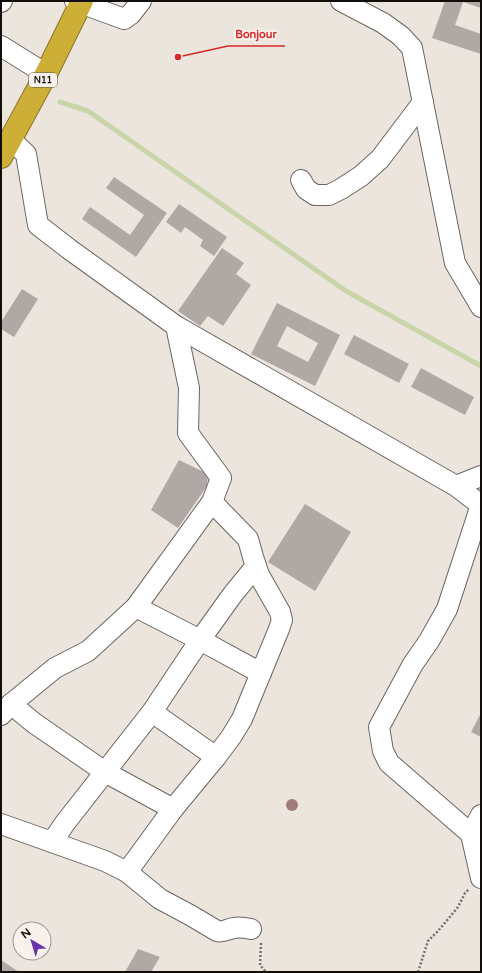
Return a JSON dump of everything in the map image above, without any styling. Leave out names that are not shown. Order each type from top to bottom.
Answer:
[{"type":"highway","name":"N11","points":[[6,149],[46,74],[79,2]]},
{"type":"street","points":[[79,2],[124,19],[131,14],[141,1]]},
{"type":"street","points":[[341,1],[383,23],[401,36],[412,48],[455,263],[481,307]]},
{"type":"street","points":[[1,46],[46,74]]},
{"type":"street","points":[[301,180],[306,189],[315,195],[329,195],[341,189],[361,176],[380,159],[423,102]]},
{"type":"street","points":[[6,149],[26,154],[38,225],[69,249],[176,326],[456,486],[481,505],[448,609],[413,664],[379,726],[383,750],[390,763],[476,837]]},
{"type":"street","points":[[173,809],[105,772],[34,723],[6,709],[55,668],[88,651],[136,607],[212,502],[221,478],[188,433],[189,388],[176,326]]},
{"type":"street","points":[[456,486],[481,476]]},
{"type":"street","points":[[127,872],[173,809],[232,737],[242,720],[282,620],[280,612],[259,575],[248,540],[212,502]]},
{"type":"street","points":[[52,842],[65,823],[152,712],[200,640],[233,594],[256,566]]},
{"type":"street","points":[[136,607],[261,673]]},
{"type":"street","points":[[152,712],[216,757]]},
{"type":"street","points":[[481,815],[476,837],[481,877]]},
{"type":"street","points":[[1,824],[105,861],[127,872],[160,899],[217,931],[223,932],[239,927],[251,929]]},
{"type":"path","points":[[418,972],[428,941],[458,907],[465,893],[481,877]]},
{"type":"path","points":[[251,929],[260,935],[260,965],[266,972]]},
{"type":"building","points":[[445,1],[481,1],[481,8],[463,2],[455,25],[481,34],[481,54],[432,38]]},
{"type":"building","points":[[114,177],[167,213],[136,257],[82,219],[90,207],[130,235],[144,215],[106,188]]},
{"type":"building","points":[[179,204],[227,237],[214,256],[200,246],[203,240],[185,227],[181,233],[166,222]]},
{"type":"building","points":[[222,248],[244,263],[236,274],[251,285],[223,326],[208,316],[200,326],[178,311]]},
{"type":"building","points":[[22,289],[38,299],[14,337],[1,329],[1,322]]},
{"type":"building","points":[[277,303],[340,335],[315,386],[251,354]],"holes":[[[287,326],[318,343],[308,362],[277,346]]]},
{"type":"building","points":[[354,335],[409,364],[399,383],[344,354]]},
{"type":"building","points":[[421,368],[474,397],[465,415],[411,387]]},
{"type":"building","points":[[179,460],[208,474],[207,486],[178,528],[151,510]]},
{"type":"building","points":[[305,504],[351,532],[315,591],[268,562]]},
{"type":"building","points":[[481,713],[481,737],[471,732]]},
{"type":"building","points":[[138,949],[160,957],[151,972],[125,972]]},
{"type":"building","points":[[1,960],[19,972],[1,972]]},
{"type":"waterway","points":[[60,102],[88,111],[346,291],[481,366]]},
{"type":"place","name":"Bonjour","points":[[178,57]]}]
